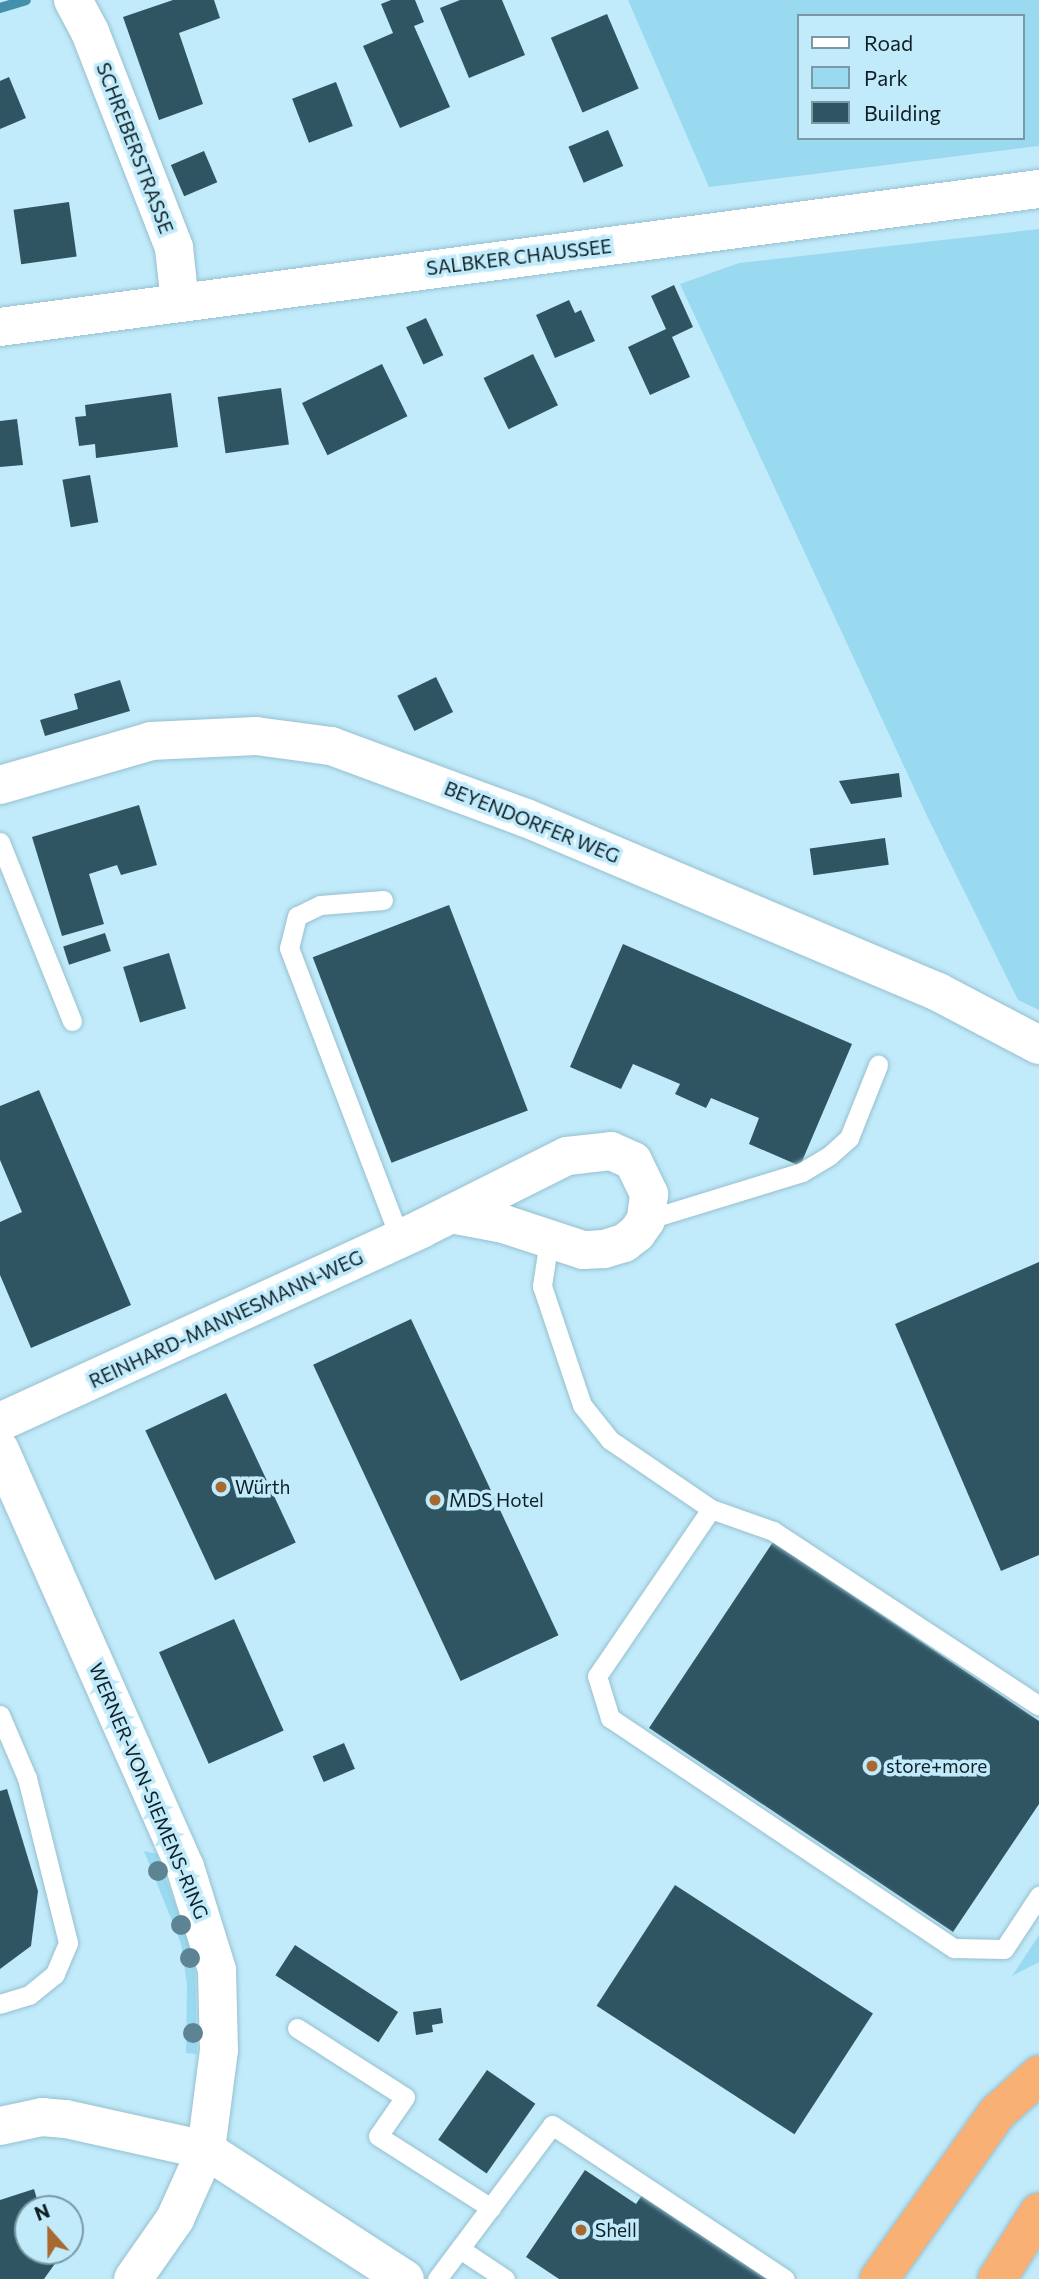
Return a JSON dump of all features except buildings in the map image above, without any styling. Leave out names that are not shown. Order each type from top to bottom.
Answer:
[{"type":"highway","points":[[879,2279],[997,2113],[1039,2075]]},
{"type":"highway","points":[[997,2279],[1039,2212]]},
{"type":"street","name":"SCHREBERSTRASSE","points":[[73,2],[90,32],[174,248],[180,302]]},
{"type":"street","name":"SALBKER CHAUSSEE","points":[[0,327],[1039,189]]},
{"type":"street","name":"BEYENDORFER WEG","points":[[0,785],[151,741],[256,736],[331,746],[382,761],[565,835],[938,992],[1039,1045]]},
{"type":"street","name":"REINHARD-MANNESMANN-WEG","points":[[0,1422],[400,1238],[567,1156],[611,1151],[632,1160],[645,1178],[649,1194],[646,1220]]},
{"type":"street","points":[[451,1214],[479,1217],[583,1250],[604,1249],[624,1243],[646,1220]]},
{"type":"street","name":"WERNER-VON-SIEMENS-RING","points":[[0,1450],[185,1867],[208,1931],[219,1986],[220,2019],[206,2150],[175,2219],[133,2279]]},
{"type":"street","points":[[0,2126],[42,2117],[66,2119],[127,2129],[206,2150],[405,2279]]},
{"type":"lane","points":[[0,842],[72,1021]]},
{"type":"lane","points":[[383,900],[320,905],[297,916],[289,948],[400,1238]]},
{"type":"lane","points":[[646,1220],[802,1172],[829,1156],[849,1138],[878,1065]]},
{"type":"lane","points":[[549,1240],[542,1286],[582,1405],[610,1440],[711,1509],[773,1531],[1039,1706]]},
{"type":"lane","points":[[711,1509],[597,1676],[610,1718],[954,1948],[1004,1949],[1039,1896]]},
{"type":"lane","points":[[0,1715],[27,1778],[68,1943],[55,1974],[29,1995],[0,2004]]},
{"type":"lane","points":[[297,2028],[405,2097],[378,2136],[491,2208]]},
{"type":"lane","points":[[438,2279],[552,2125],[785,2279]]},
{"type":"lane","points":[[460,2249],[505,2279]]},
{"type":"green space","points":[[628,0],[1039,0],[1039,146],[709,187]]},
{"type":"green space","points":[[1039,229],[1039,1010],[1018,1000],[928,818],[680,284],[739,263]]},
{"type":"green space","points":[[144,1851],[157,1854],[195,1959],[197,2054],[186,2053],[187,1985],[181,1944]]},
{"type":"green space","points":[[1039,1935],[1039,1962],[1012,1976]]},
{"type":"waterway","points":[[0,8],[26,0]]},
{"type":"place","name":"Würth","points":[[221,1487]]},
{"type":"place","name":"MDS Hotel","points":[[435,1500]]},
{"type":"place","name":"store+more","points":[[872,1766]]},
{"type":"place","name":"Shell","points":[[581,2230]]}]
